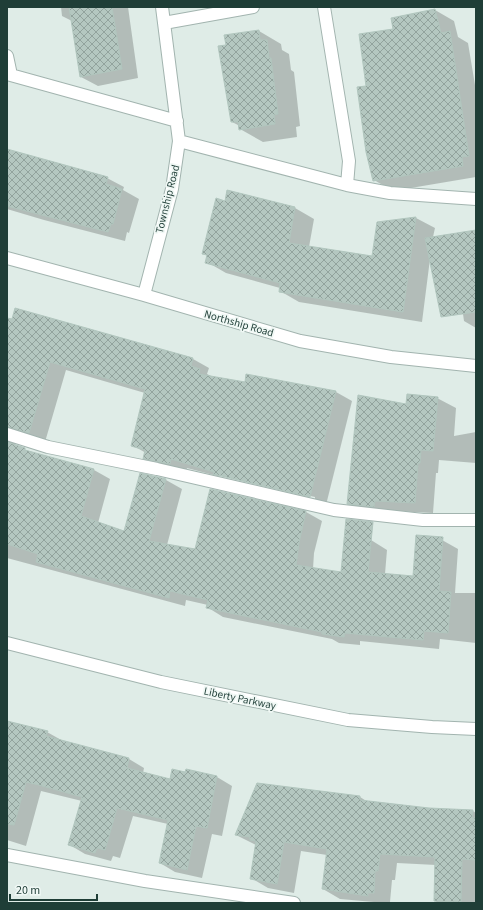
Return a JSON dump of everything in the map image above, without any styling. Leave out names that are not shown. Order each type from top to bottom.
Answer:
[{"type":"street","name":"Township Road","points":[[144,295],[172,190],[179,141],[162,7]]},
{"type":"street","points":[[164,23],[253,7]]},
{"type":"street","points":[[324,7],[349,161],[347,185]]},
{"type":"street","points":[[7,56],[9,75],[176,121]]},
{"type":"street","points":[[179,141],[347,185],[390,193],[476,199]]},
{"type":"street","name":"Northship Road","points":[[7,258],[144,295],[300,340],[391,357],[476,366]]},
{"type":"street","points":[[7,434],[48,446],[334,510],[424,520],[476,520]]},
{"type":"street","name":"Liberty Parkway","points":[[7,643],[161,682],[348,720],[476,729]]},
{"type":"street","points":[[7,855],[145,881],[294,903]]},
{"type":"building","points":[[69,7],[112,7],[122,69],[80,77]]},
{"type":"building","points":[[435,9],[441,33],[450,31],[469,156],[462,157],[463,166],[373,181],[366,152],[357,87],[366,86],[359,34],[393,29],[391,18]]},
{"type":"building","points":[[259,30],[260,40],[267,40],[269,58],[271,58],[278,114],[274,115],[275,124],[239,130],[238,122],[231,122],[218,46],[226,45],[224,35]]},
{"type":"building","points":[[7,149],[108,177],[106,184],[122,189],[113,224],[111,224],[108,232],[7,206]]},
{"type":"building","points":[[227,190],[295,207],[289,243],[372,256],[377,222],[416,217],[403,312],[279,292],[280,283],[205,263],[207,255],[202,254],[216,198],[225,201]]},
{"type":"building","points":[[476,230],[476,312],[441,317],[425,238]]},
{"type":"building","points":[[15,308],[193,358],[191,366],[200,369],[199,374],[245,382],[246,374],[336,391],[310,497],[213,474],[214,472],[171,459],[170,464],[143,459],[145,450],[131,446],[145,389],[50,362],[29,433],[7,427],[7,318],[12,319]]},
{"type":"building","points":[[407,394],[438,397],[433,451],[421,450],[420,463],[418,463],[415,503],[375,501],[374,507],[347,504],[358,395],[406,404]]},
{"type":"building","points":[[7,442],[25,448],[25,450],[94,469],[81,516],[124,531],[140,473],[166,479],[149,541],[195,549],[210,489],[306,511],[296,565],[341,572],[346,519],[373,522],[368,572],[413,576],[416,535],[443,537],[439,591],[451,592],[448,633],[424,631],[423,640],[345,633],[344,637],[322,634],[322,632],[206,608],[208,600],[170,591],[169,598],[36,562],[38,554],[7,544]]},
{"type":"building","points":[[7,721],[48,731],[46,736],[129,758],[127,768],[170,779],[172,769],[185,772],[186,769],[217,776],[207,828],[196,826],[187,870],[159,863],[168,820],[117,808],[105,850],[97,848],[95,853],[68,845],[82,797],[39,785],[26,782],[14,825],[7,824]]},
{"type":"building","points":[[257,783],[360,796],[360,800],[429,808],[473,810],[472,818],[476,818],[476,860],[462,859],[461,902],[434,901],[435,857],[380,854],[378,871],[375,871],[374,893],[368,893],[368,896],[322,889],[327,849],[284,842],[277,884],[250,879],[256,841],[250,840],[250,837],[235,835]]}]
